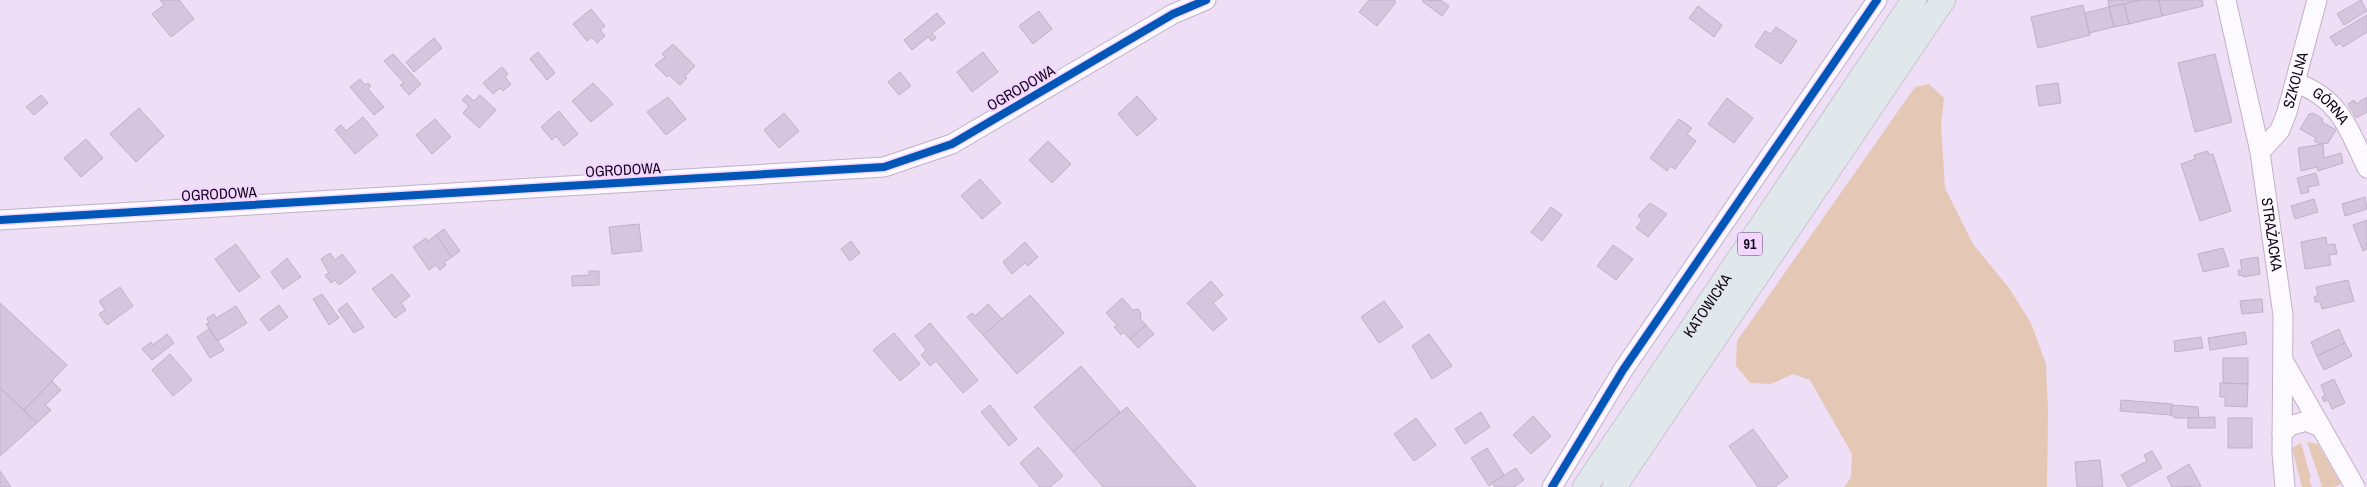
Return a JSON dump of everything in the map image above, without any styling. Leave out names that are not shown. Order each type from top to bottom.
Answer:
[{"type":"main road","name":"KATOWICKA","points":[[1585,487],[1914,0]]},
{"type":"main road","name":"KATOWICKA","points":[[1614,487],[1943,0]]},
{"type":"street","name":"OGRODOWA","points":[[0,220],[884,167],[952,144],[1173,14],[1206,0]]},
{"type":"street","points":[[1552,487],[1623,370],[1877,0]]},
{"type":"street","name":"STRAŻACKA","points":[[2226,0],[2260,152],[2283,315],[2282,453],[2288,482]]},
{"type":"street","name":"SZKOLNA","points":[[2260,152],[2280,130],[2296,83],[2317,0]]},
{"type":"street","name":"GÓRNA","points":[[2296,83],[2312,88],[2334,105],[2345,122],[2367,168]]},
{"type":"street","points":[[2284,362],[2355,487]]},
{"type":"street","points":[[2282,433],[2290,426],[2306,421],[2320,427]]},
{"type":"shaded area","points":[[1929,84],[1944,98],[1941,125],[1945,188],[1973,244],[2009,288],[2031,323],[2046,364],[2048,411],[2047,487],[1844,487],[1851,477],[1852,454],[1810,380],[1793,374],[1771,384],[1750,383],[1736,366],[1737,341],[1915,87]]},
{"type":"shaded area","points":[[2307,442],[2318,444],[2341,484],[2334,487],[2320,487],[2322,486]]},
{"type":"shaded area","points":[[2301,443],[2312,487],[2302,487],[2292,448]]},
{"type":"building","points":[[160,0],[179,0],[194,19],[171,37],[152,14],[164,5]]},
{"type":"building","points":[[1369,0],[1394,0],[1396,2],[1377,26],[1359,12]]},
{"type":"building","points":[[1441,0],[1449,6],[1442,16],[1422,1]]},
{"type":"building","points":[[2108,0],[2141,0],[2109,7]]},
{"type":"building","points":[[2141,0],[2159,0],[2162,16],[2129,24],[2124,4]]},
{"type":"building","points":[[2159,0],[2202,0],[2203,6],[2162,16]]},
{"type":"building","points":[[2361,0],[2367,11],[2344,25],[2337,14]]},
{"type":"building","points":[[2124,4],[2129,24],[2114,27],[2109,7]]},
{"type":"building","points":[[2083,5],[2090,35],[2038,48],[2031,17]]},
{"type":"building","points":[[1698,6],[1722,25],[1714,37],[1689,18]]},
{"type":"building","points":[[2109,7],[2114,27],[2089,33],[2085,13]]},
{"type":"building","points":[[591,9],[605,26],[600,30],[605,36],[597,43],[592,37],[587,41],[573,24]]},
{"type":"building","points":[[1039,11],[1052,29],[1033,44],[1019,26]]},
{"type":"building","points":[[937,13],[945,23],[932,33],[936,38],[932,41],[928,37],[912,50],[904,40]]},
{"type":"building","points":[[2367,15],[2367,32],[2343,47],[2340,43],[2336,46],[2330,37]]},
{"type":"building","points":[[1776,27],[1797,41],[1781,64],[1755,46],[1765,31],[1771,34]]},
{"type":"building","points":[[434,38],[442,48],[414,72],[406,62]]},
{"type":"building","points":[[673,44],[695,66],[685,76],[687,78],[680,85],[669,75],[667,77],[655,65],[665,57],[662,54]]},
{"type":"building","points":[[538,52],[555,73],[547,80],[530,59]]},
{"type":"building","points":[[983,52],[998,72],[972,92],[957,72]]},
{"type":"building","points":[[393,54],[421,84],[409,95],[400,85],[404,83],[384,61]]},
{"type":"building","points":[[2215,54],[2232,122],[2195,132],[2178,63]]},
{"type":"building","points":[[502,67],[508,74],[505,77],[511,84],[503,91],[500,88],[493,94],[483,83]]},
{"type":"building","points":[[900,72],[911,86],[899,95],[888,82]]},
{"type":"building","points":[[360,79],[365,85],[368,83],[371,86],[368,89],[384,107],[374,115],[350,87]]},
{"type":"building","points":[[593,83],[613,104],[591,122],[572,101]]},
{"type":"building","points":[[2058,83],[2061,103],[2039,106],[2036,86]]},
{"type":"building","points":[[41,95],[48,103],[34,115],[26,107]]},
{"type":"building","points":[[467,95],[474,101],[480,95],[496,110],[479,128],[463,113],[469,106],[462,100]]},
{"type":"building","points":[[1137,96],[1157,119],[1137,136],[1118,114]]},
{"type":"building","points":[[668,97],[686,119],[666,135],[647,112]]},
{"type":"building","points":[[2367,97],[2367,112],[2356,118],[2348,104],[2354,100],[2356,104]]},
{"type":"building","points":[[1727,98],[1753,118],[1734,143],[1708,124]]},
{"type":"building","points":[[139,108],[164,136],[136,162],[110,134]]},
{"type":"building","points":[[559,111],[578,134],[564,146],[556,136],[552,140],[541,127]]},
{"type":"building","points":[[784,113],[799,131],[779,148],[764,130]]},
{"type":"building","points":[[2313,113],[2323,119],[2322,122],[2336,130],[2328,143],[2320,144],[2314,141],[2316,138],[2300,129],[2309,114]]},
{"type":"building","points":[[363,117],[378,135],[355,154],[335,130],[341,125],[346,131]]},
{"type":"building","points":[[435,119],[451,137],[432,154],[416,135]]},
{"type":"building","points":[[1679,119],[1692,128],[1687,134],[1696,141],[1675,169],[1670,166],[1667,171],[1650,158]]},
{"type":"building","points":[[86,139],[103,158],[81,177],[64,158]]},
{"type":"building","points":[[1048,141],[1071,164],[1052,183],[1029,160]]},
{"type":"building","points":[[2323,144],[2324,158],[2341,153],[2343,163],[2318,171],[2317,167],[2301,171],[2298,148]]},
{"type":"building","points":[[2208,151],[2209,155],[2213,154],[2231,211],[2200,221],[2181,164],[2195,159],[2194,155]]},
{"type":"building","points":[[2316,173],[2319,185],[2308,187],[2309,192],[2301,194],[2297,178]]},
{"type":"building","points":[[980,179],[1001,203],[982,219],[961,196]]},
{"type":"building","points":[[2365,197],[2367,209],[2345,216],[2342,204]]},
{"type":"building","points":[[2314,199],[2318,212],[2295,219],[2291,206]]},
{"type":"building","points":[[1650,203],[1667,214],[1648,237],[1636,228],[1642,220],[1638,216]]},
{"type":"building","points":[[1551,207],[1562,215],[1542,241],[1531,232]]},
{"type":"building","points":[[2367,220],[2367,249],[2363,251],[2353,225]]},
{"type":"building","points":[[639,224],[642,251],[612,254],[609,227]]},
{"type":"building","points":[[444,229],[460,251],[452,257],[436,235]]},
{"type":"building","points":[[436,235],[452,257],[444,262],[446,265],[440,270],[436,265],[429,270],[413,247],[426,238],[428,241]]},
{"type":"building","points":[[2326,237],[2327,245],[2335,244],[2337,254],[2329,255],[2331,265],[2305,269],[2301,242]]},
{"type":"building","points":[[851,241],[860,253],[850,261],[841,249]]},
{"type":"building","points":[[1025,242],[1038,257],[1028,266],[1025,263],[1012,274],[1003,262]]},
{"type":"building","points":[[236,244],[260,277],[239,292],[215,259]]},
{"type":"building","points":[[1613,245],[1633,259],[1616,280],[1597,266]]},
{"type":"building","points":[[2223,248],[2229,266],[2203,272],[2198,254]]},
{"type":"building","points":[[330,253],[335,260],[342,254],[356,272],[339,285],[335,280],[331,283],[325,275],[329,273],[321,259]]},
{"type":"building","points":[[2258,257],[2260,274],[2239,276],[2238,270],[2242,270],[2240,260]]},
{"type":"building","points":[[287,258],[301,277],[283,289],[271,272]]},
{"type":"building","points":[[589,271],[599,271],[599,285],[572,286],[572,276],[589,275]]},
{"type":"building","points":[[392,274],[410,296],[401,303],[406,310],[395,318],[372,289]]},
{"type":"building","points":[[2348,280],[2354,301],[2322,309],[2320,302],[2315,302],[2314,297],[2318,295],[2316,287]]},
{"type":"building","points":[[1211,281],[1223,295],[1213,303],[1227,319],[1213,331],[1187,303]]},
{"type":"building","points":[[120,287],[133,306],[107,325],[99,314],[105,310],[99,301]]},
{"type":"building","points":[[322,294],[339,318],[329,325],[313,299]]},
{"type":"building","points":[[1030,295],[1064,333],[1017,374],[983,335]]},
{"type":"building","points":[[1122,298],[1133,310],[1138,309],[1141,313],[1140,318],[1146,325],[1130,339],[1123,332],[1121,335],[1114,327],[1117,325],[1106,313]]},
{"type":"building","points":[[2262,299],[2263,312],[2242,314],[2240,301]]},
{"type":"building","points":[[1384,301],[1403,327],[1379,343],[1361,317]]},
{"type":"building","points":[[0,303],[67,365],[24,410],[0,388]]},
{"type":"building","points":[[347,303],[364,327],[354,333],[338,310]]},
{"type":"building","points":[[988,304],[1002,319],[983,335],[967,317],[972,313],[975,316]]},
{"type":"building","points":[[279,305],[288,317],[269,331],[260,319]]},
{"type":"building","points":[[236,306],[247,323],[218,341],[206,324],[209,323],[207,318],[214,314],[216,318]]},
{"type":"building","points":[[930,323],[978,380],[963,393],[936,361],[930,366],[921,355],[926,350],[915,336]]},
{"type":"building","points":[[1146,325],[1154,334],[1138,348],[1130,339]]},
{"type":"building","points":[[209,329],[224,350],[210,358],[197,337]]},
{"type":"building","points":[[2339,329],[2345,343],[2317,356],[2311,342]]},
{"type":"building","points":[[2245,332],[2247,344],[2210,350],[2208,338]]},
{"type":"building","points":[[894,333],[920,364],[900,381],[873,350]]},
{"type":"building","points":[[167,334],[174,343],[152,360],[142,349],[151,342],[153,345]]},
{"type":"building","points":[[1429,334],[1452,366],[1432,379],[1412,346]]},
{"type":"building","points":[[2201,337],[2203,348],[2175,352],[2174,341]]},
{"type":"building","points":[[2345,343],[2352,356],[2324,370],[2317,356]]},
{"type":"building","points":[[170,354],[192,380],[173,396],[152,370]]},
{"type":"building","points":[[2223,358],[2248,358],[2248,384],[2223,383]]},
{"type":"building","points":[[1081,366],[1120,412],[1073,452],[1034,407]]},
{"type":"building","points":[[2334,379],[2345,403],[2332,409],[2328,400],[2324,402],[2322,397],[2325,395],[2321,385]]},
{"type":"building","points":[[52,381],[61,390],[45,405],[51,410],[37,423],[24,410]]},
{"type":"building","points":[[2220,383],[2248,384],[2247,407],[2225,406],[2225,397],[2220,397]]},
{"type":"building","points":[[0,388],[37,423],[0,456]]},
{"type":"building","points":[[2121,400],[2172,404],[2171,415],[2120,411]]},
{"type":"building","points":[[990,405],[1017,439],[1009,446],[981,412]]},
{"type":"building","points":[[2172,405],[2198,407],[2199,418],[2175,418],[2171,415]]},
{"type":"building","points":[[1127,407],[1196,487],[1103,487],[1073,452]]},
{"type":"building","points":[[1481,412],[1490,427],[1465,444],[1455,429]]},
{"type":"building","points":[[1533,416],[1551,436],[1531,454],[1513,435]]},
{"type":"building","points":[[2215,417],[2215,428],[2188,428],[2188,418]]},
{"type":"building","points":[[1416,418],[1436,445],[1414,461],[1394,434]]},
{"type":"building","points":[[2228,418],[2252,418],[2252,448],[2228,448]]},
{"type":"building","points":[[1753,429],[1788,477],[1775,487],[1758,487],[1729,446]]},
{"type":"building","points":[[1038,447],[1063,476],[1050,487],[1040,487],[1020,463]]},
{"type":"building","points":[[1487,448],[1504,475],[1489,486],[1471,458]]},
{"type":"building","points":[[2152,451],[2162,468],[2128,487],[2121,475],[2147,461],[2144,455]]},
{"type":"building","points":[[2100,460],[2103,487],[2077,487],[2075,462]]},
{"type":"building","points":[[2189,464],[2201,486],[2172,487],[2167,477]]},
{"type":"building","points":[[1516,468],[1524,480],[1514,487],[1495,487],[1492,483]]},
{"type":"building","points":[[0,471],[11,487],[0,487]]},
{"type":"cycle path","points":[[0,220],[884,167],[952,144],[1173,14],[1206,0]]},
{"type":"cycle path","points":[[1552,487],[1623,370],[1877,0]]}]
